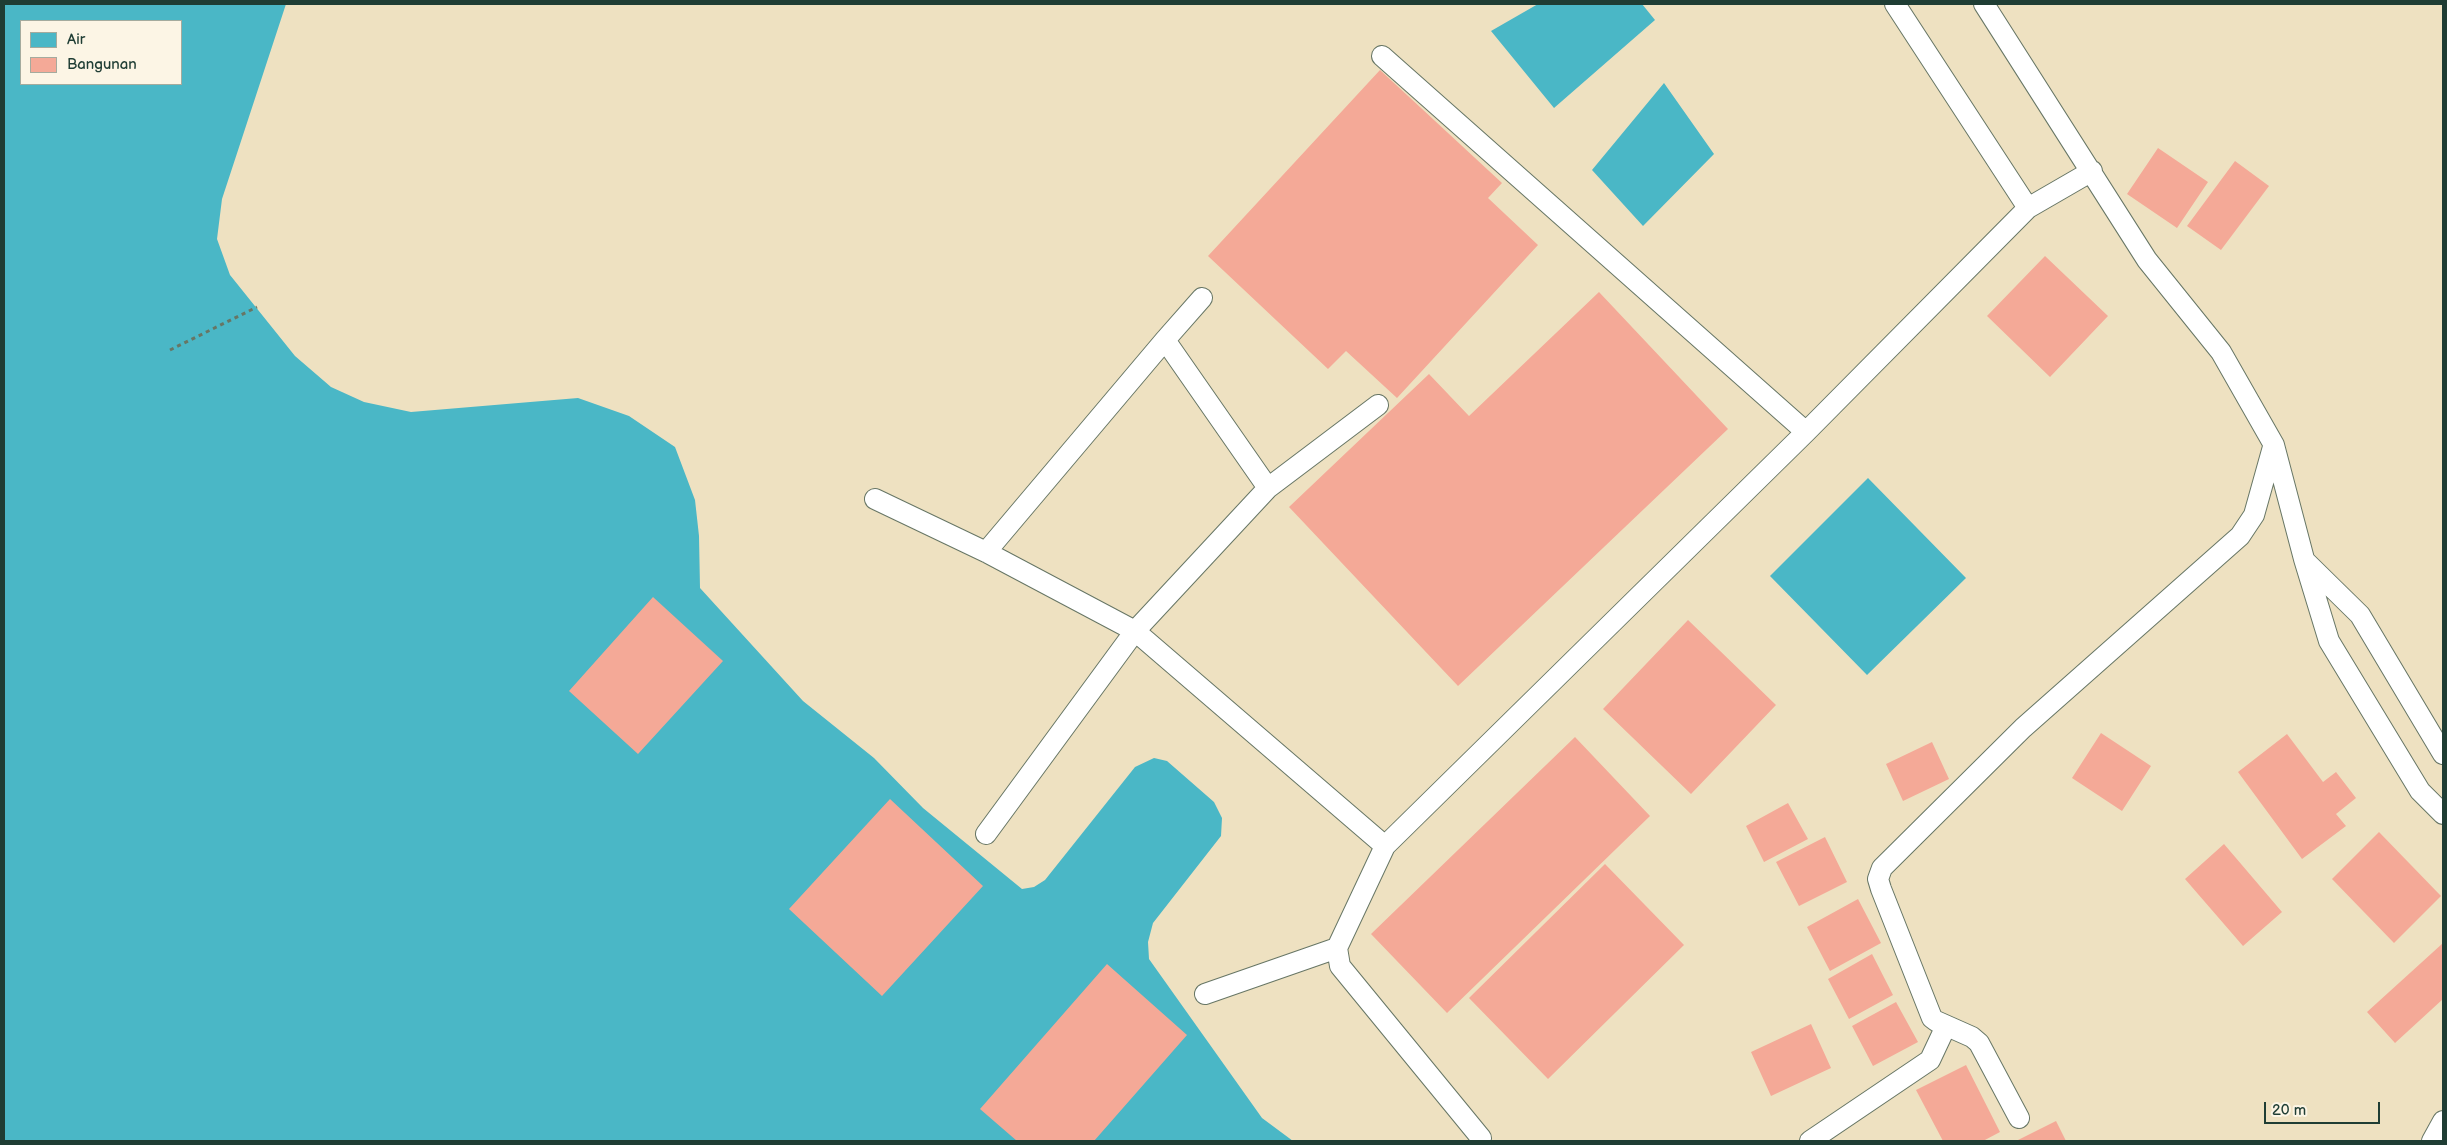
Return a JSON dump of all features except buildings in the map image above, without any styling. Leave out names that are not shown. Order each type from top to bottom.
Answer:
[{"type":"lane","points":[[1895,4],[2028,208]]},
{"type":"lane","points":[[1984,4],[2147,260],[2221,352],[2274,445],[2304,559],[2329,641],[2420,791],[2443,814]]},
{"type":"lane","points":[[1382,56],[1806,432]]},
{"type":"lane","points":[[1481,1138],[1340,966],[1336,948],[1385,846],[1806,432],[2028,208],[2092,171]]},
{"type":"lane","points":[[986,552],[1202,298]]},
{"type":"lane","points":[[1165,340],[1268,488]]},
{"type":"lane","points":[[986,834],[1135,631],[1268,488],[1378,405]]},
{"type":"lane","points":[[2019,1118],[1979,1043],[1972,1037],[1932,1018],[1881,889],[1878,879],[1882,868],[2023,728],[2240,536],[2254,516],[2274,445]]},
{"type":"lane","points":[[875,499],[986,552],[1135,631],[1385,846]]},
{"type":"lane","points":[[2304,559],[2360,615],[2443,754]]},
{"type":"lane","points":[[1205,994],[1336,948]]},
{"type":"lane","points":[[1810,1141],[1930,1060],[1946,1026]]},
{"type":"lane","points":[[2432,1141],[2443,1121]]},
{"type":"path","points":[[170,350],[256,307]]},
{"type":"water","points":[[4,4],[286,4],[222,199],[217,239],[230,275],[295,356],[331,387],[364,402],[411,412],[578,398],[629,416],[675,447],[695,500],[699,536],[700,588],[803,701],[874,758],[923,808],[1022,889],[1034,887],[1045,880],[1135,767],[1154,758],[1167,761],[1214,802],[1222,818],[1221,836],[1153,923],[1148,942],[1149,959],[1262,1118],[1293,1141],[4,1141]]},
{"type":"water","points":[[1538,4],[1642,4],[1655,20],[1554,108],[1491,31]]},
{"type":"water","points":[[1664,83],[1714,154],[1643,226],[1592,170]]},
{"type":"water","points":[[1868,478],[1966,578],[1867,675],[1770,576]]}]
